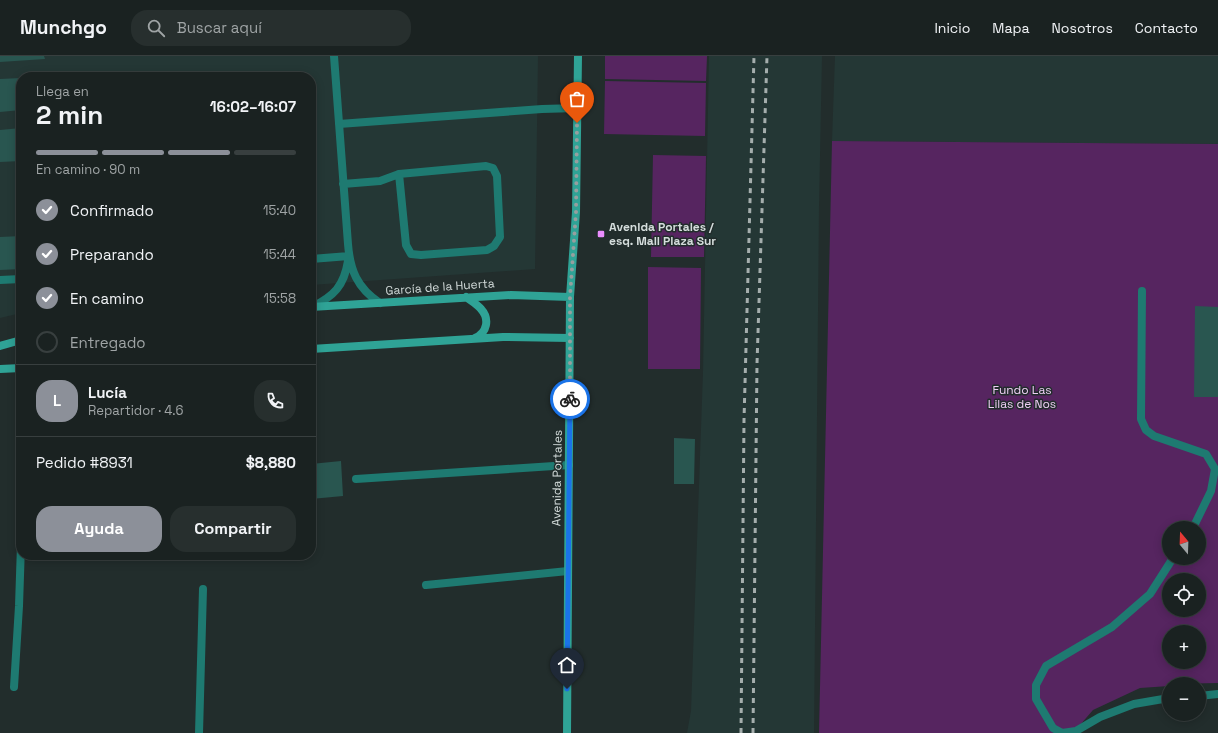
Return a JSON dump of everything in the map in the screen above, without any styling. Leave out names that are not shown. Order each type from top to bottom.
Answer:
[{"type":"main road","name":"Avenida Portales","points":[[567,733],[570,297],[576,212],[578,56]]},
{"type":"main road","name":"García de la Huerta","points":[[316,307],[512,295],[570,297]]},
{"type":"main road","points":[[466,297],[480,307],[486,318],[484,332],[482,335],[473,339]]},
{"type":"main road","points":[[316,349],[513,337],[570,338]]},
{"type":"main road","points":[[0,346],[16,341]]},
{"type":"main road","points":[[0,369],[16,368]]},
{"type":"lane","points":[[334,56],[343,184],[351,267],[357,280],[371,298],[380,303]]},
{"type":"lane","points":[[339,124],[542,109],[577,108]]},
{"type":"lane","points":[[343,184],[380,181],[399,174],[486,166],[493,168],[497,176],[500,237],[494,246],[487,250],[421,255],[411,254],[406,245],[399,174]]},
{"type":"lane","points":[[316,259],[349,256]]},
{"type":"lane","points":[[316,304],[329,298],[338,289],[347,270],[349,256]]},
{"type":"lane","points":[[0,280],[16,279]]},
{"type":"lane","points":[[1142,290],[1141,418],[1146,430],[1154,436],[1206,454],[1215,469],[1211,491],[1196,521]]},
{"type":"lane","points":[[356,479],[569,465]]},
{"type":"lane","points":[[14,686],[21,560]]},
{"type":"lane","points":[[1162,699],[1134,704],[1100,718],[1076,731],[1062,733],[1053,728],[1036,699],[1036,685],[1046,666],[1112,627],[1150,594],[1169,565]]},
{"type":"lane","points":[[426,585],[568,571]]},
{"type":"lane","points":[[199,733],[203,589]]},
{"type":"lane","points":[[1206,695],[1218,694]]},
{"type":"shaded area","points":[[0,56],[538,56],[535,269],[316,285],[316,72],[16,72],[16,314],[0,318]]},
{"type":"shaded area","points":[[709,56],[822,56],[819,206],[814,733],[687,733],[691,711],[703,372]]},
{"type":"shaded area","points":[[835,56],[1218,56],[1218,144],[832,141]]},
{"type":"green space","points":[[605,56],[707,56],[706,81],[605,79]]},
{"type":"green space","points":[[605,81],[706,83],[705,136],[604,134]]},
{"type":"green space","name":"Fundo Las Lilas de Nos","points":[[832,141],[1218,144],[1218,683],[1206,683],[1206,677],[1162,677],[1162,686],[1140,688],[1093,710],[1073,733],[819,733]]},
{"type":"green space","points":[[653,155],[706,156],[704,257],[651,257]]},
{"type":"green space","points":[[648,267],[701,268],[700,369],[648,369]]},
{"type":"building","points":[[0,56],[44,56],[45,59],[0,62]]},
{"type":"building","points":[[16,78],[16,110],[0,112],[0,79]]},
{"type":"building","points":[[16,128],[16,161],[0,162],[0,130]]},
{"type":"building","points":[[16,236],[16,269],[0,270],[0,237]]},
{"type":"building","points":[[1195,306],[1218,307],[1218,397],[1194,397]]},
{"type":"building","points":[[674,438],[695,439],[694,484],[674,484]]},
{"type":"building","points":[[341,461],[343,496],[316,499],[316,464]]},
{"type":"railway","points":[[741,733],[744,420],[754,56]]},
{"type":"railway","points":[[753,733],[757,364],[767,56]]},
{"type":"way so far","points":[[570,399],[570,297],[576,212],[577,123]]},
{"type":"place","name":"Avenida Portales / esq. Mall Plaza Sur","points":[[601,234]]},
{"type":"route","points":[[567,689],[570,399]]}]
